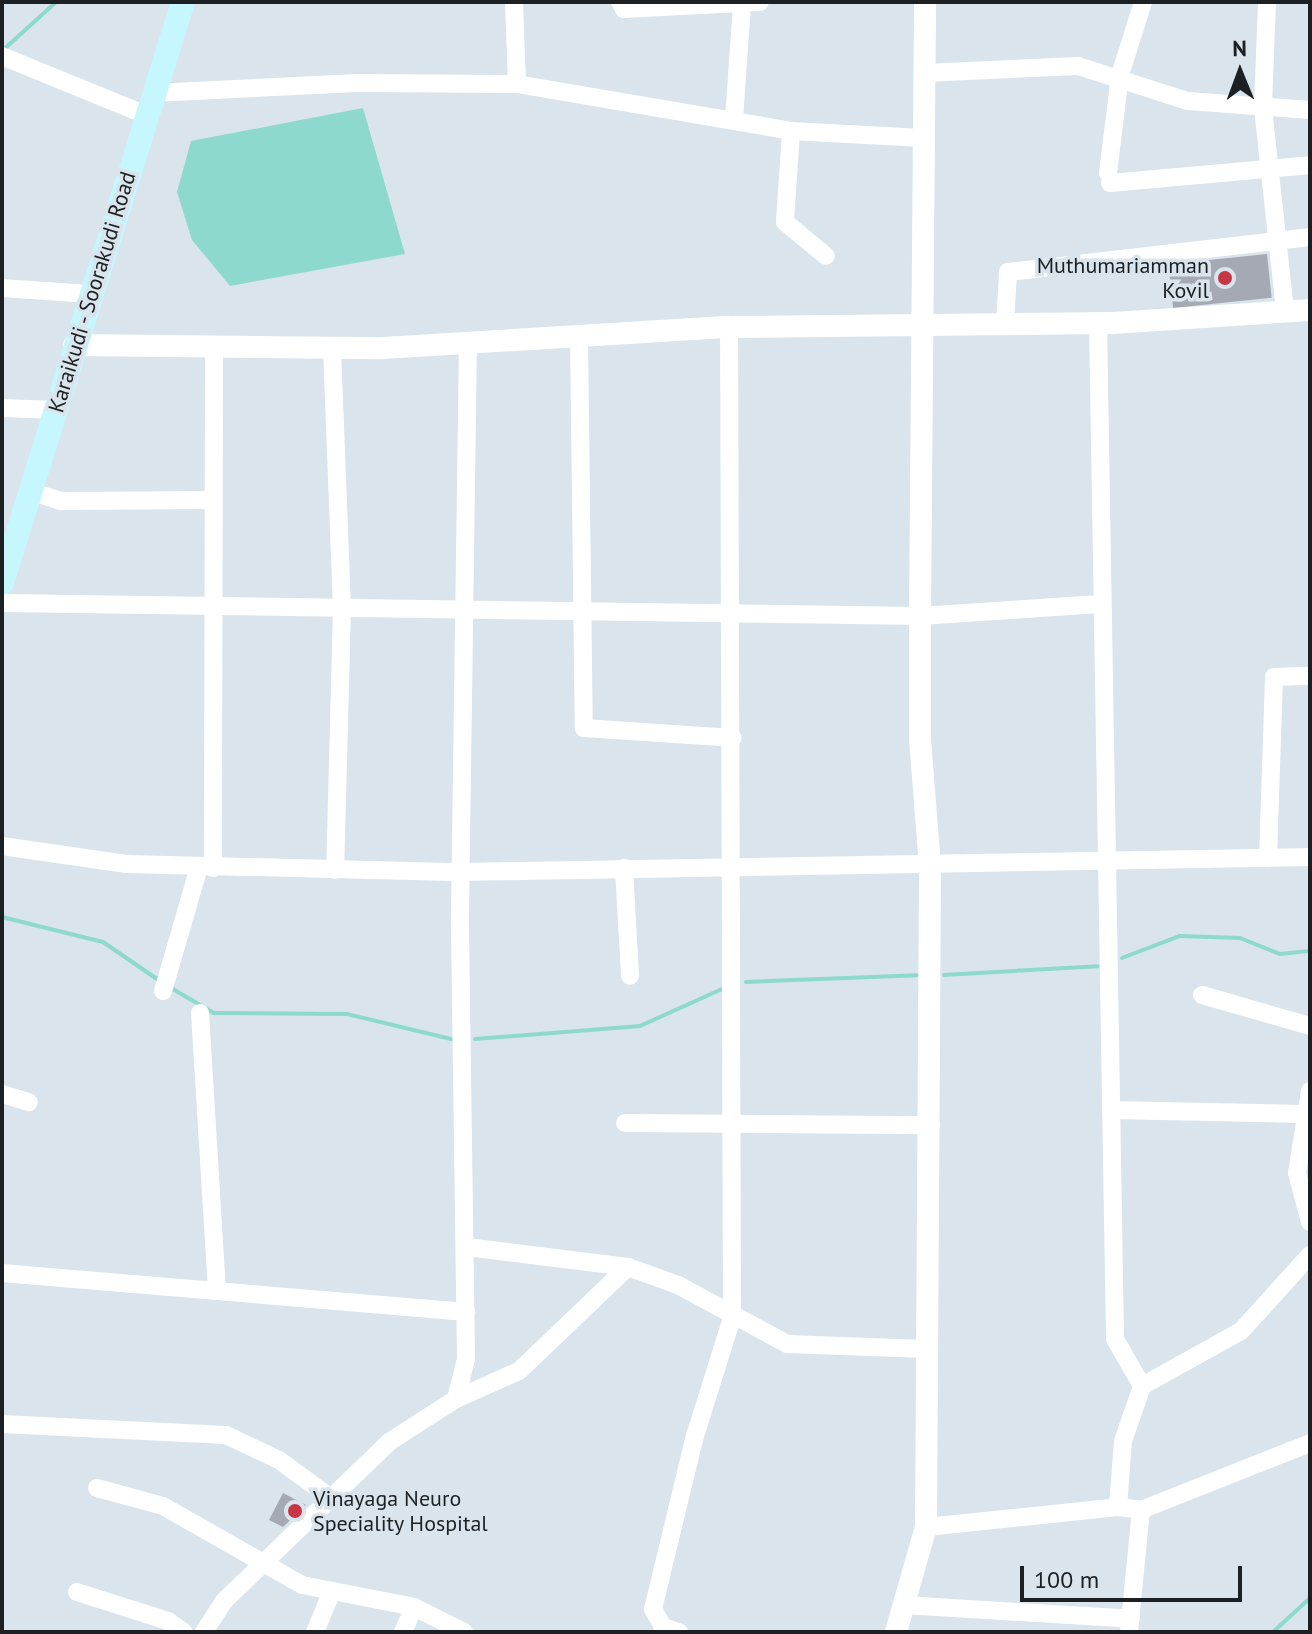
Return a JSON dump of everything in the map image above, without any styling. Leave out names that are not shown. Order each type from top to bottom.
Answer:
[{"type":"main road","name":"Karaikudi - Soorakudi Road","points":[[2,583],[11,530],[33,492],[74,345],[183,2]]},
{"type":"street","points":[[514,2],[517,84]]},
{"type":"street","points":[[620,2],[624,9],[751,4],[734,119]]},
{"type":"street","points":[[896,1632],[926,1527],[925,1349],[931,1125],[930,866],[920,740],[925,2]]},
{"type":"street","points":[[1143,2],[1120,75],[1109,178],[1310,165]]},
{"type":"street","points":[[1267,2],[1263,108],[1285,311]]},
{"type":"street","points":[[2,56],[150,104],[357,83],[517,84],[791,131],[923,138]]},
{"type":"street","points":[[924,73],[1051,65],[1120,75],[1141,91],[1263,108],[1310,110]]},
{"type":"street","points":[[791,131],[785,222],[826,256]]},
{"type":"street","points":[[1005,323],[1008,272],[1310,237]]},
{"type":"street","points":[[2,288],[90,294]]},
{"type":"street","points":[[74,345],[332,348],[729,327],[922,322],[1098,323],[1310,310]]},
{"type":"street","points":[[1098,323],[1100,604],[1108,861],[1115,1339],[1142,1386]]},
{"type":"street","points":[[668,1630],[653,1609],[661,1562],[732,1318],[736,1127],[729,327]]},
{"type":"street","points":[[579,336],[578,610],[580,709],[587,732],[733,738]]},
{"type":"street","points":[[456,1399],[466,1312],[467,1247],[460,872],[468,343]]},
{"type":"street","points":[[163,991],[206,868],[213,607],[214,347]]},
{"type":"street","points":[[332,348],[342,608],[335,870]]},
{"type":"street","points":[[2,408],[56,410]]},
{"type":"street","points":[[33,492],[60,501],[213,500]]},
{"type":"street","points":[[2,603],[463,610],[732,609],[920,616],[1100,604]]},
{"type":"street","points":[[1268,858],[1274,677],[1310,676]]},
{"type":"street","points":[[2,846],[206,868],[460,872],[1310,857]]},
{"type":"street","points":[[624,868],[630,976]]},
{"type":"street","points":[[1202,995],[1310,1026]]},
{"type":"street","points":[[200,1013],[217,1289]]},
{"type":"street","points":[[1310,1091],[1309,1114],[1297,1173],[1310,1222]]},
{"type":"street","points":[[2,1094],[29,1102]]},
{"type":"street","points":[[1112,1110],[1309,1114]]},
{"type":"street","points":[[625,1123],[736,1127],[931,1125]]},
{"type":"street","points":[[467,1247],[628,1267],[678,1285],[732,1318],[787,1344],[925,1349]]},
{"type":"street","points":[[1118,1507],[1123,1441],[1142,1386],[1241,1331],[1310,1255]]},
{"type":"street","points":[[204,1632],[224,1601],[389,1442],[456,1399],[519,1371],[628,1267]]},
{"type":"street","points":[[2,1273],[466,1312]]},
{"type":"street","points":[[2,1424],[226,1435],[279,1460],[331,1498]]},
{"type":"street","points":[[926,1527],[1118,1507],[1141,1510],[1310,1443]]},
{"type":"street","points":[[97,1488],[163,1506],[266,1561],[302,1585],[414,1607],[464,1632]]},
{"type":"street","points":[[904,1605],[1130,1626],[1141,1510]]},
{"type":"street","points":[[315,1632],[332,1591]]},
{"type":"street","points":[[77,1592],[168,1621],[184,1632]]},
{"type":"street","points":[[403,1632],[414,1607]]},
{"type":"shaded area","points":[[363,108],[405,254],[230,286],[192,240],[177,192],[191,141]]},
{"type":"building","name":"Muthumariamman Kovil","points":[[1267,254],[1272,298],[1173,308],[1169,264]]},
{"type":"building","points":[[283,1493],[306,1505],[283,1527],[269,1520]]},
{"type":"waterway","points":[[2,51],[56,2]]},
{"type":"waterway","points":[[2,917],[103,942],[160,981]]},
{"type":"waterway","points":[[1122,958],[1180,936],[1240,938],[1280,954],[1310,951]]},
{"type":"waterway","points":[[944,975],[1098,966]]},
{"type":"waterway","points":[[746,982],[917,975]]},
{"type":"waterway","points":[[171,988],[214,1013],[347,1014],[451,1039]]},
{"type":"waterway","points":[[475,1039],[640,1026],[722,989]]},
{"type":"waterway","points":[[1273,1632],[1310,1598]]},
{"type":"place","name":"Muthumariamman Kovil","points":[[1225,278]]},
{"type":"place","name":"Vinayaga Neuro Speciality Hospital","points":[[295,1511]]}]
